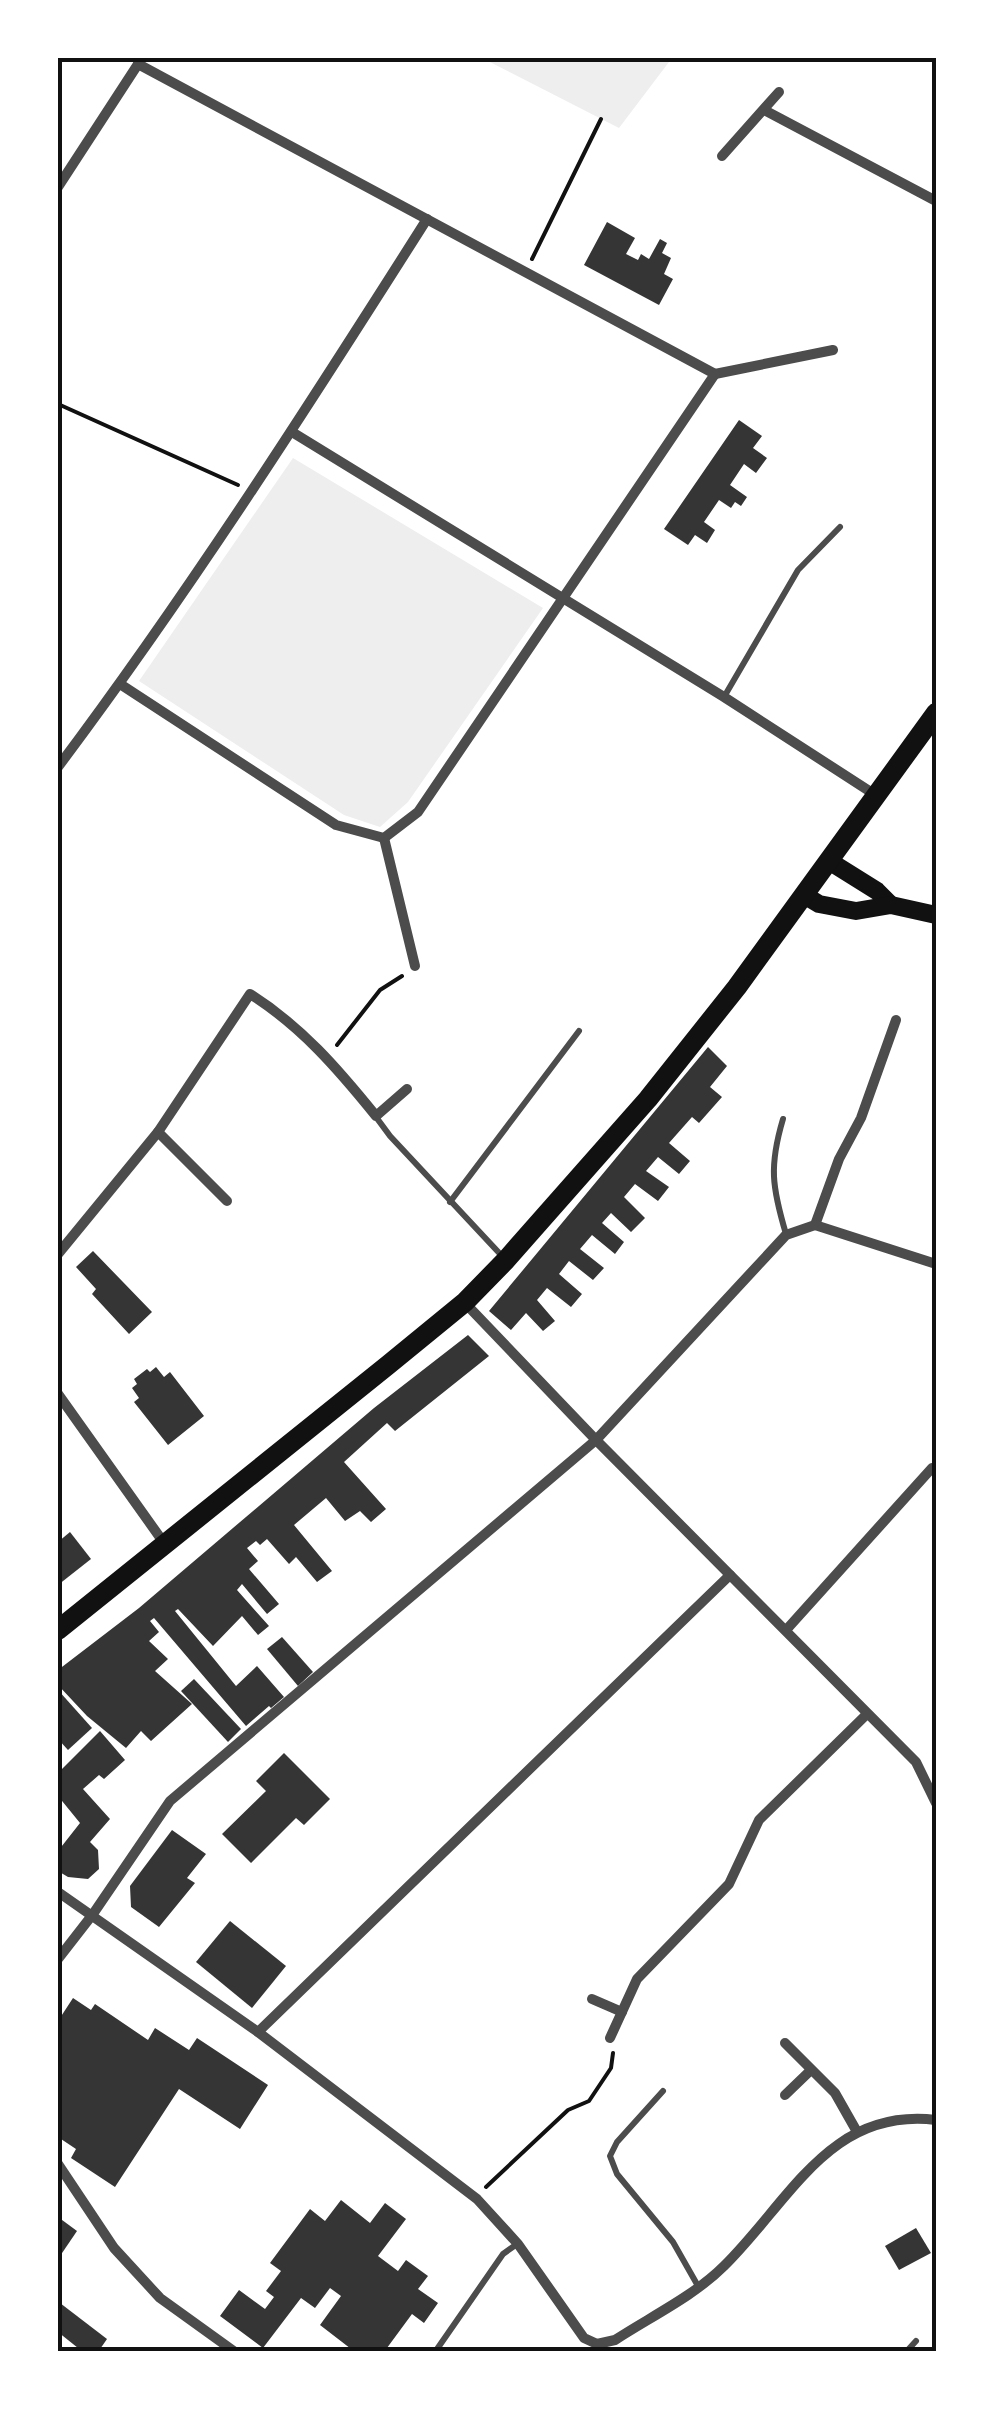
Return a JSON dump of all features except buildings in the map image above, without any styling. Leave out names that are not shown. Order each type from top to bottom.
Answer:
[{"type":"main road","points":[[58,1630],[464,1302],[506,1260],[648,1099],[830,861],[936,714]]},
{"type":"main road","points":[[830,861],[877,891],[891,905]]},
{"type":"main road","points":[[804,895],[819,904],[856,911],[891,905],[936,915]]},
{"type":"street","points":[[58,186],[140,61],[715,374],[832,350]]},
{"type":"street","points":[[722,156],[779,92]]},
{"type":"street","points":[[764,110],[936,201]]},
{"type":"street","points":[[58,767],[120,684],[292,432],[426,219]]},
{"type":"street","points":[[384,838],[418,812],[715,374]]},
{"type":"street","points":[[292,432],[724,697],[877,796]]},
{"type":"street","points":[[120,684],[336,825],[384,838]]},
{"type":"street","points":[[384,838],[415,966]]},
{"type":"street","points":[[58,1254],[158,1132],[250,994],[276,1010],[328,1056],[376,1116],[408,1089]]},
{"type":"street","points":[[815,1225],[838,1160],[862,1118],[896,1020]]},
{"type":"street","points":[[158,1132],[227,1202]]},
{"type":"street","points":[[58,1959],[170,1801],[596,1440],[786,1235],[815,1225],[936,1264]]},
{"type":"street","points":[[464,1302],[916,1762],[936,1802]]},
{"type":"street","points":[[58,1394],[165,1544]]},
{"type":"street","points":[[787,1629],[932,1468]]},
{"type":"street","points":[[258,2032],[730,1575]]},
{"type":"street","points":[[610,2038],[638,1979],[729,1884],[759,1820],[866,1715]]},
{"type":"street","points":[[58,1892],[258,2032],[476,2199],[518,2244],[584,2338],[598,2348],[722,2269],[823,2155],[856,2130],[894,2118],[936,2120]]},
{"type":"street","points":[[592,1999],[622,2012]]},
{"type":"street","points":[[785,2043],[835,2092],[856,2130]]},
{"type":"street","points":[[785,2094],[812,2070]]},
{"type":"street","points":[[58,2164],[114,2248],[160,2298],[235,2352]]},
{"type":"lane","points":[[724,697],[798,570],[840,527]]},
{"type":"lane","points":[[450,1202],[579,1031]]},
{"type":"lane","points":[[376,1116],[390,1136],[506,1260]]},
{"type":"lane","points":[[783,1119],[773,1149],[773,1176],[786,1235]]},
{"type":"lane","points":[[663,2091],[617,2142],[610,2156],[616,2174],[674,2242],[698,2286]]},
{"type":"lane","points":[[435,2352],[503,2254],[518,2244]]},
{"type":"lane","points":[[906,2352],[916,2342]]},
{"type":"path","points":[[525,272],[601,118]]},
{"type":"path","points":[[58,404],[252,491]]},
{"type":"path","points":[[328,1056],[380,990],[415,966]]},
{"type":"path","points":[[476,2199],[568,2110],[589,2100],[611,2068],[610,2038]]},
{"type":"shaded area","points":[[482,58],[672,58],[619,128]]},
{"type":"shaded area","points":[[293,458],[543,608],[408,802],[380,827],[344,815],[139,681]]}]
